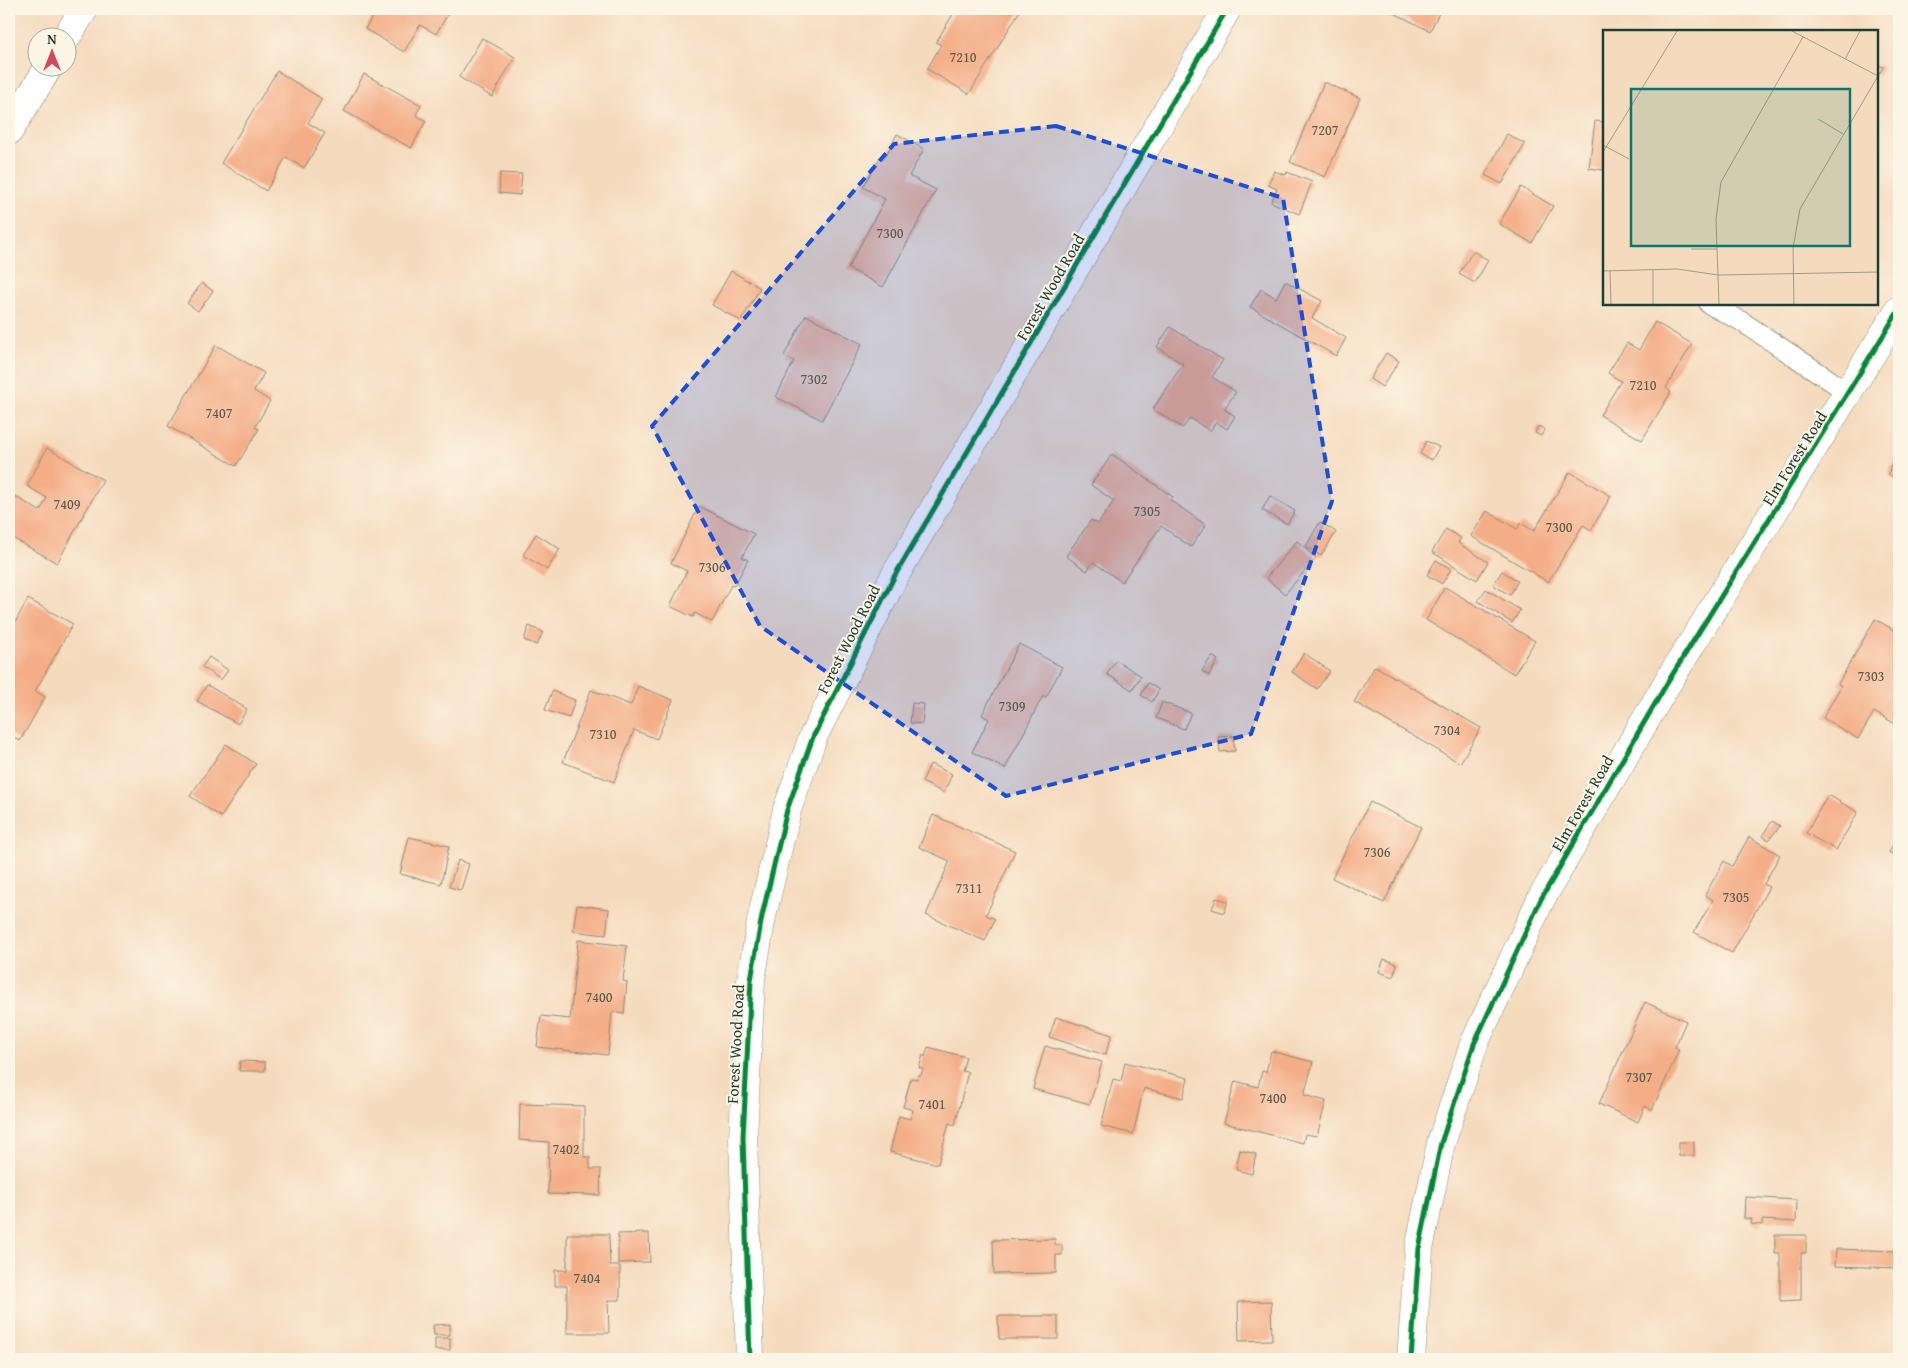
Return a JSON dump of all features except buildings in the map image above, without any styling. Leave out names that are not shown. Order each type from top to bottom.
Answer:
[{"type":"street","points":[[72,28],[84,9]]},
{"type":"street","name":"Forest Wood Road","points":[[750,1359],[743,1137],[751,980],[762,916],[787,810],[813,737],[894,577],[1228,9]]},
{"type":"street","points":[[9,131],[42,78]]},
{"type":"street","name":"Elm Forest Road","points":[[1412,1359],[1419,1249],[1441,1143],[1474,1044],[1541,899],[1666,685],[1899,310]]},
{"type":"lane","points":[[1711,305],[1741,321],[1849,393]]},
{"type":"highlighted area","points":[[1056,126],[1283,198],[1332,501],[1251,734],[1006,796],[760,626],[652,426],[894,144]]},
{"type":"cycle path","points":[[750,1359],[743,1137],[751,980],[762,916],[787,810],[813,737],[894,577],[1227,9]]},
{"type":"cycle path","points":[[1411,1359],[1419,1249],[1441,1143],[1474,1044],[1541,899],[1666,685],[1899,310]]}]
